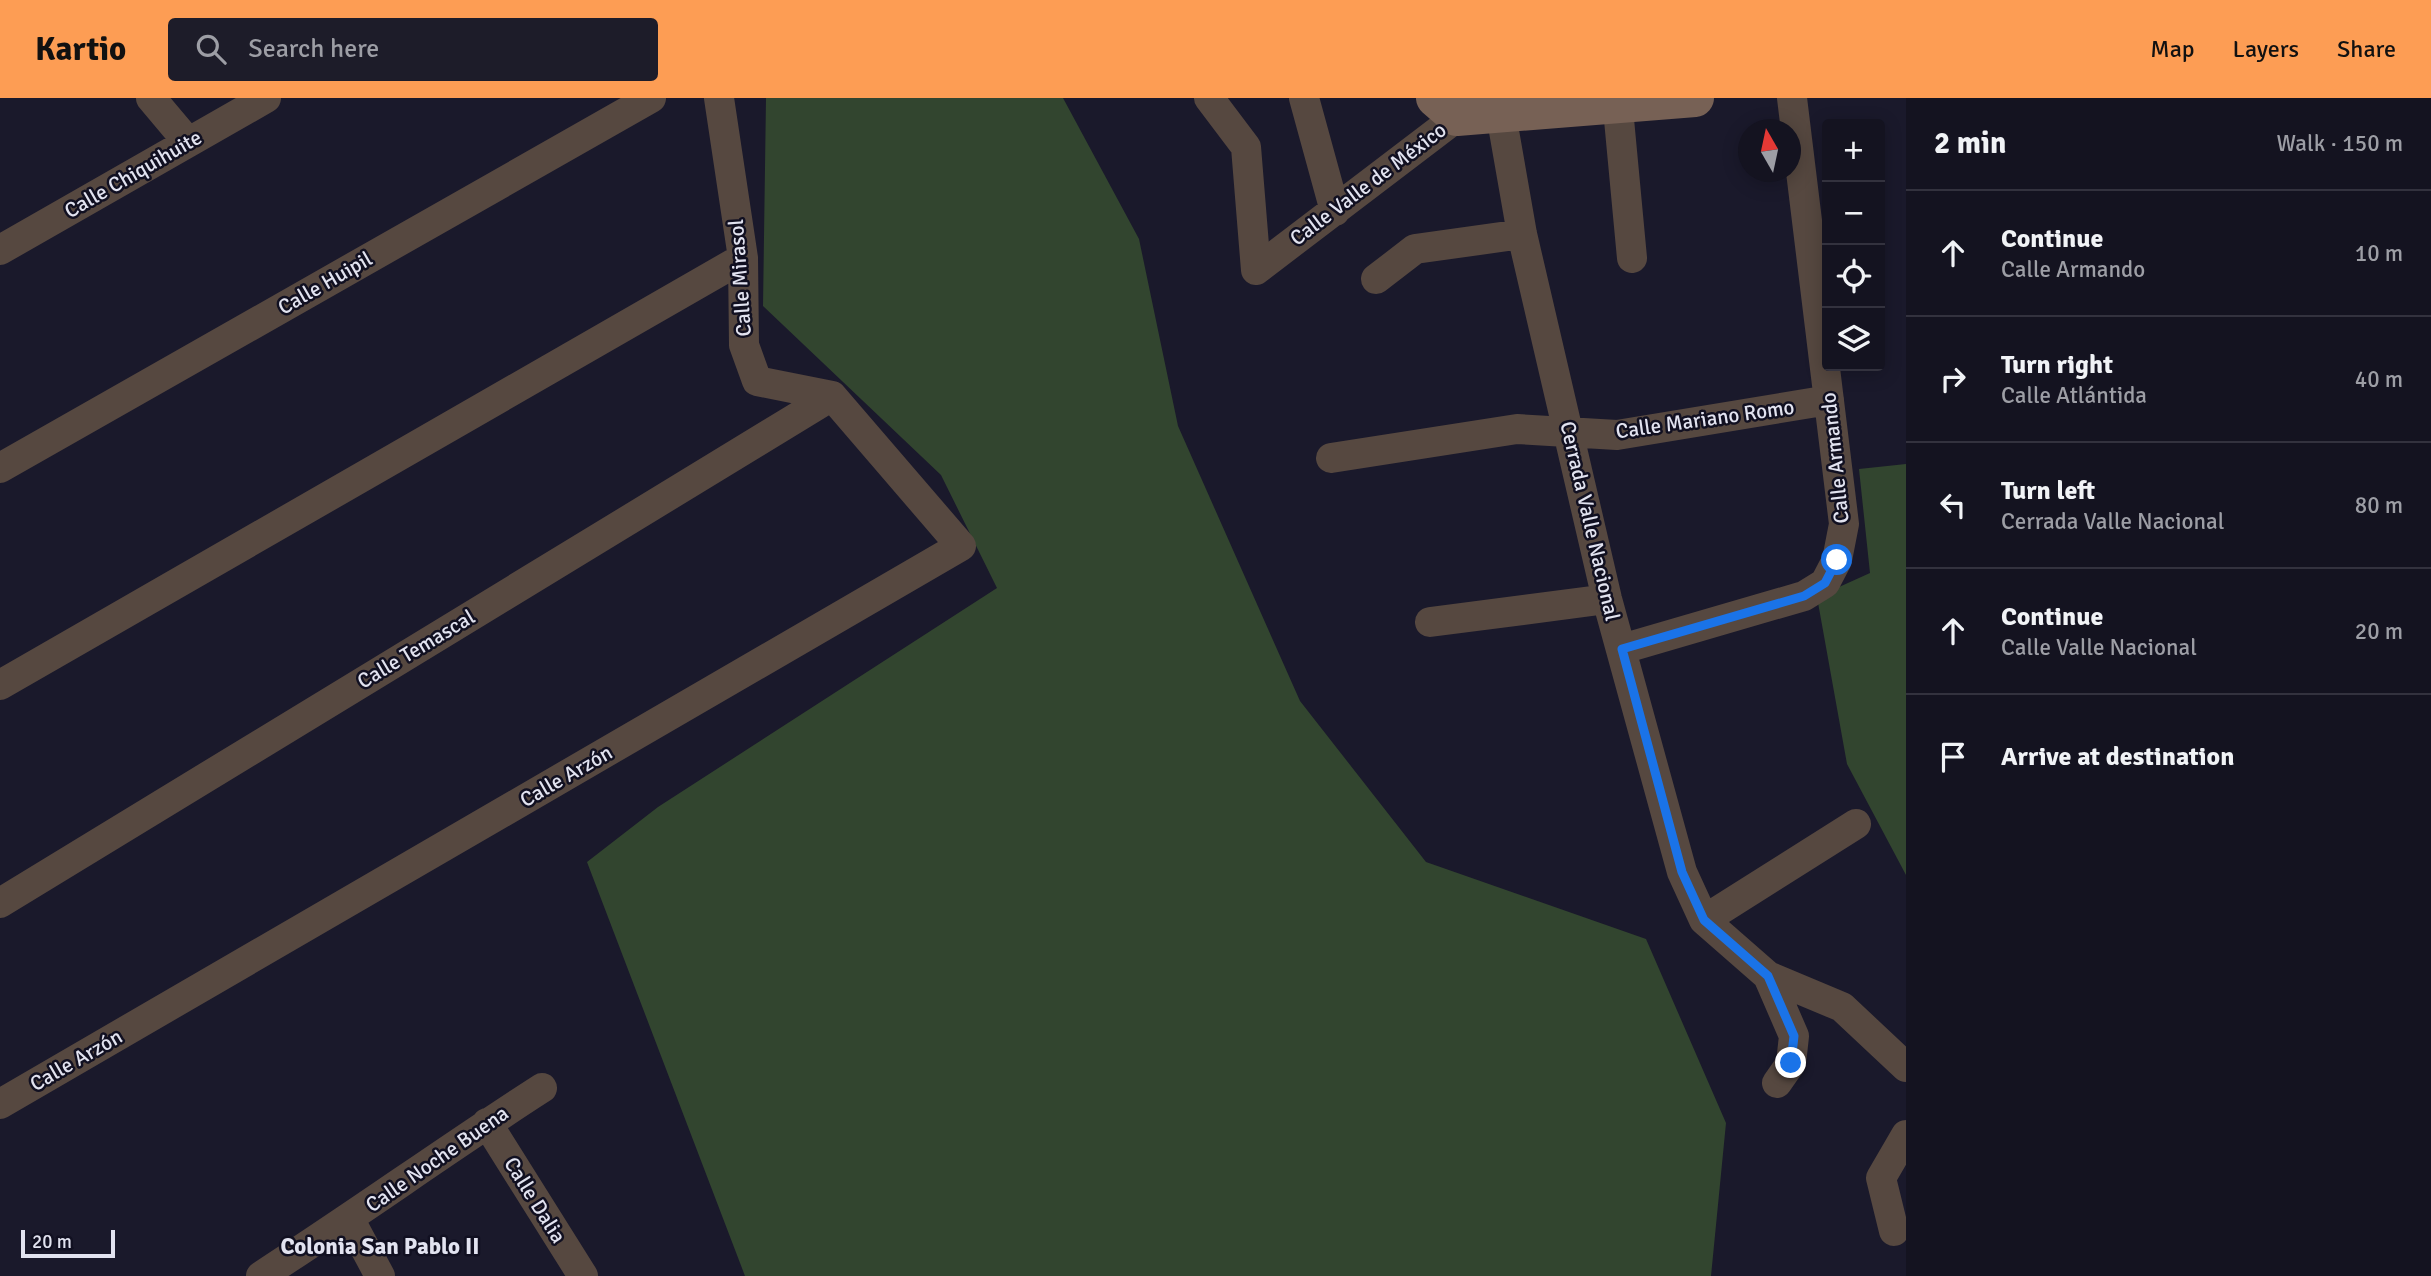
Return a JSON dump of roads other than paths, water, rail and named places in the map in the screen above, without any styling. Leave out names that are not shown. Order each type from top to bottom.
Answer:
[{"type":"street","points":[[151,98],[188,142]]},
{"type":"street","name":"Calle Chiquihuite","points":[[0,250],[266,98]]},
{"type":"street","name":"Calle Huipil","points":[[0,468],[650,98]]},
{"type":"street","name":"Calle Mirasol","points":[[719,98],[743,258],[744,345],[757,381],[832,396]]},
{"type":"street","name":"Calle Valle de México","points":[[1209,98],[1246,147],[1256,270],[1335,211],[1446,107],[1501,114],[1617,101],[1695,98]]},
{"type":"street","points":[[1304,98],[1335,211]]},
{"type":"street","name":"Calle Armando","points":[[1622,649],[1804,596],[1825,583],[1837,560],[1844,524],[1792,98]]},
{"type":"street","points":[[1617,101],[1632,258]]},
{"type":"street","name":"Cerrada Valle Nacional","points":[[1501,114],[1522,234],[1607,599],[1682,872],[1704,920],[1768,976]]},
{"type":"street","points":[[1376,279],[1415,249],[1522,234]]},
{"type":"street","points":[[0,685],[743,258]]},
{"type":"street","name":"Calle Temascal","points":[[0,903],[832,396]]},
{"type":"street","name":"Calle Arzón","points":[[0,1104],[961,546],[832,396]]},
{"type":"street","name":"Calle Mariano Romo","points":[[1331,458],[1517,429],[1617,435],[1829,400]]},
{"type":"street","points":[[1430,622],[1607,599]]},
{"type":"street","points":[[1704,920],[1856,824]]},
{"type":"street","points":[[1768,976],[1842,1007],[1906,1067]]},
{"type":"street","points":[[1768,976],[1794,1036],[1791,1063],[1777,1083]]},
{"type":"street","name":"Calle Noche Buena","points":[[261,1276],[350,1220],[487,1123],[542,1088]]},
{"type":"street","name":"Calle Dalia","points":[[487,1123],[583,1276]]},
{"type":"street","points":[[1894,1231],[1881,1178],[1906,1135]]},
{"type":"street","points":[[350,1220],[380,1276]]},
{"type":"district","name":"Colonia San Pablo II","points":[[380,1246]]}]
